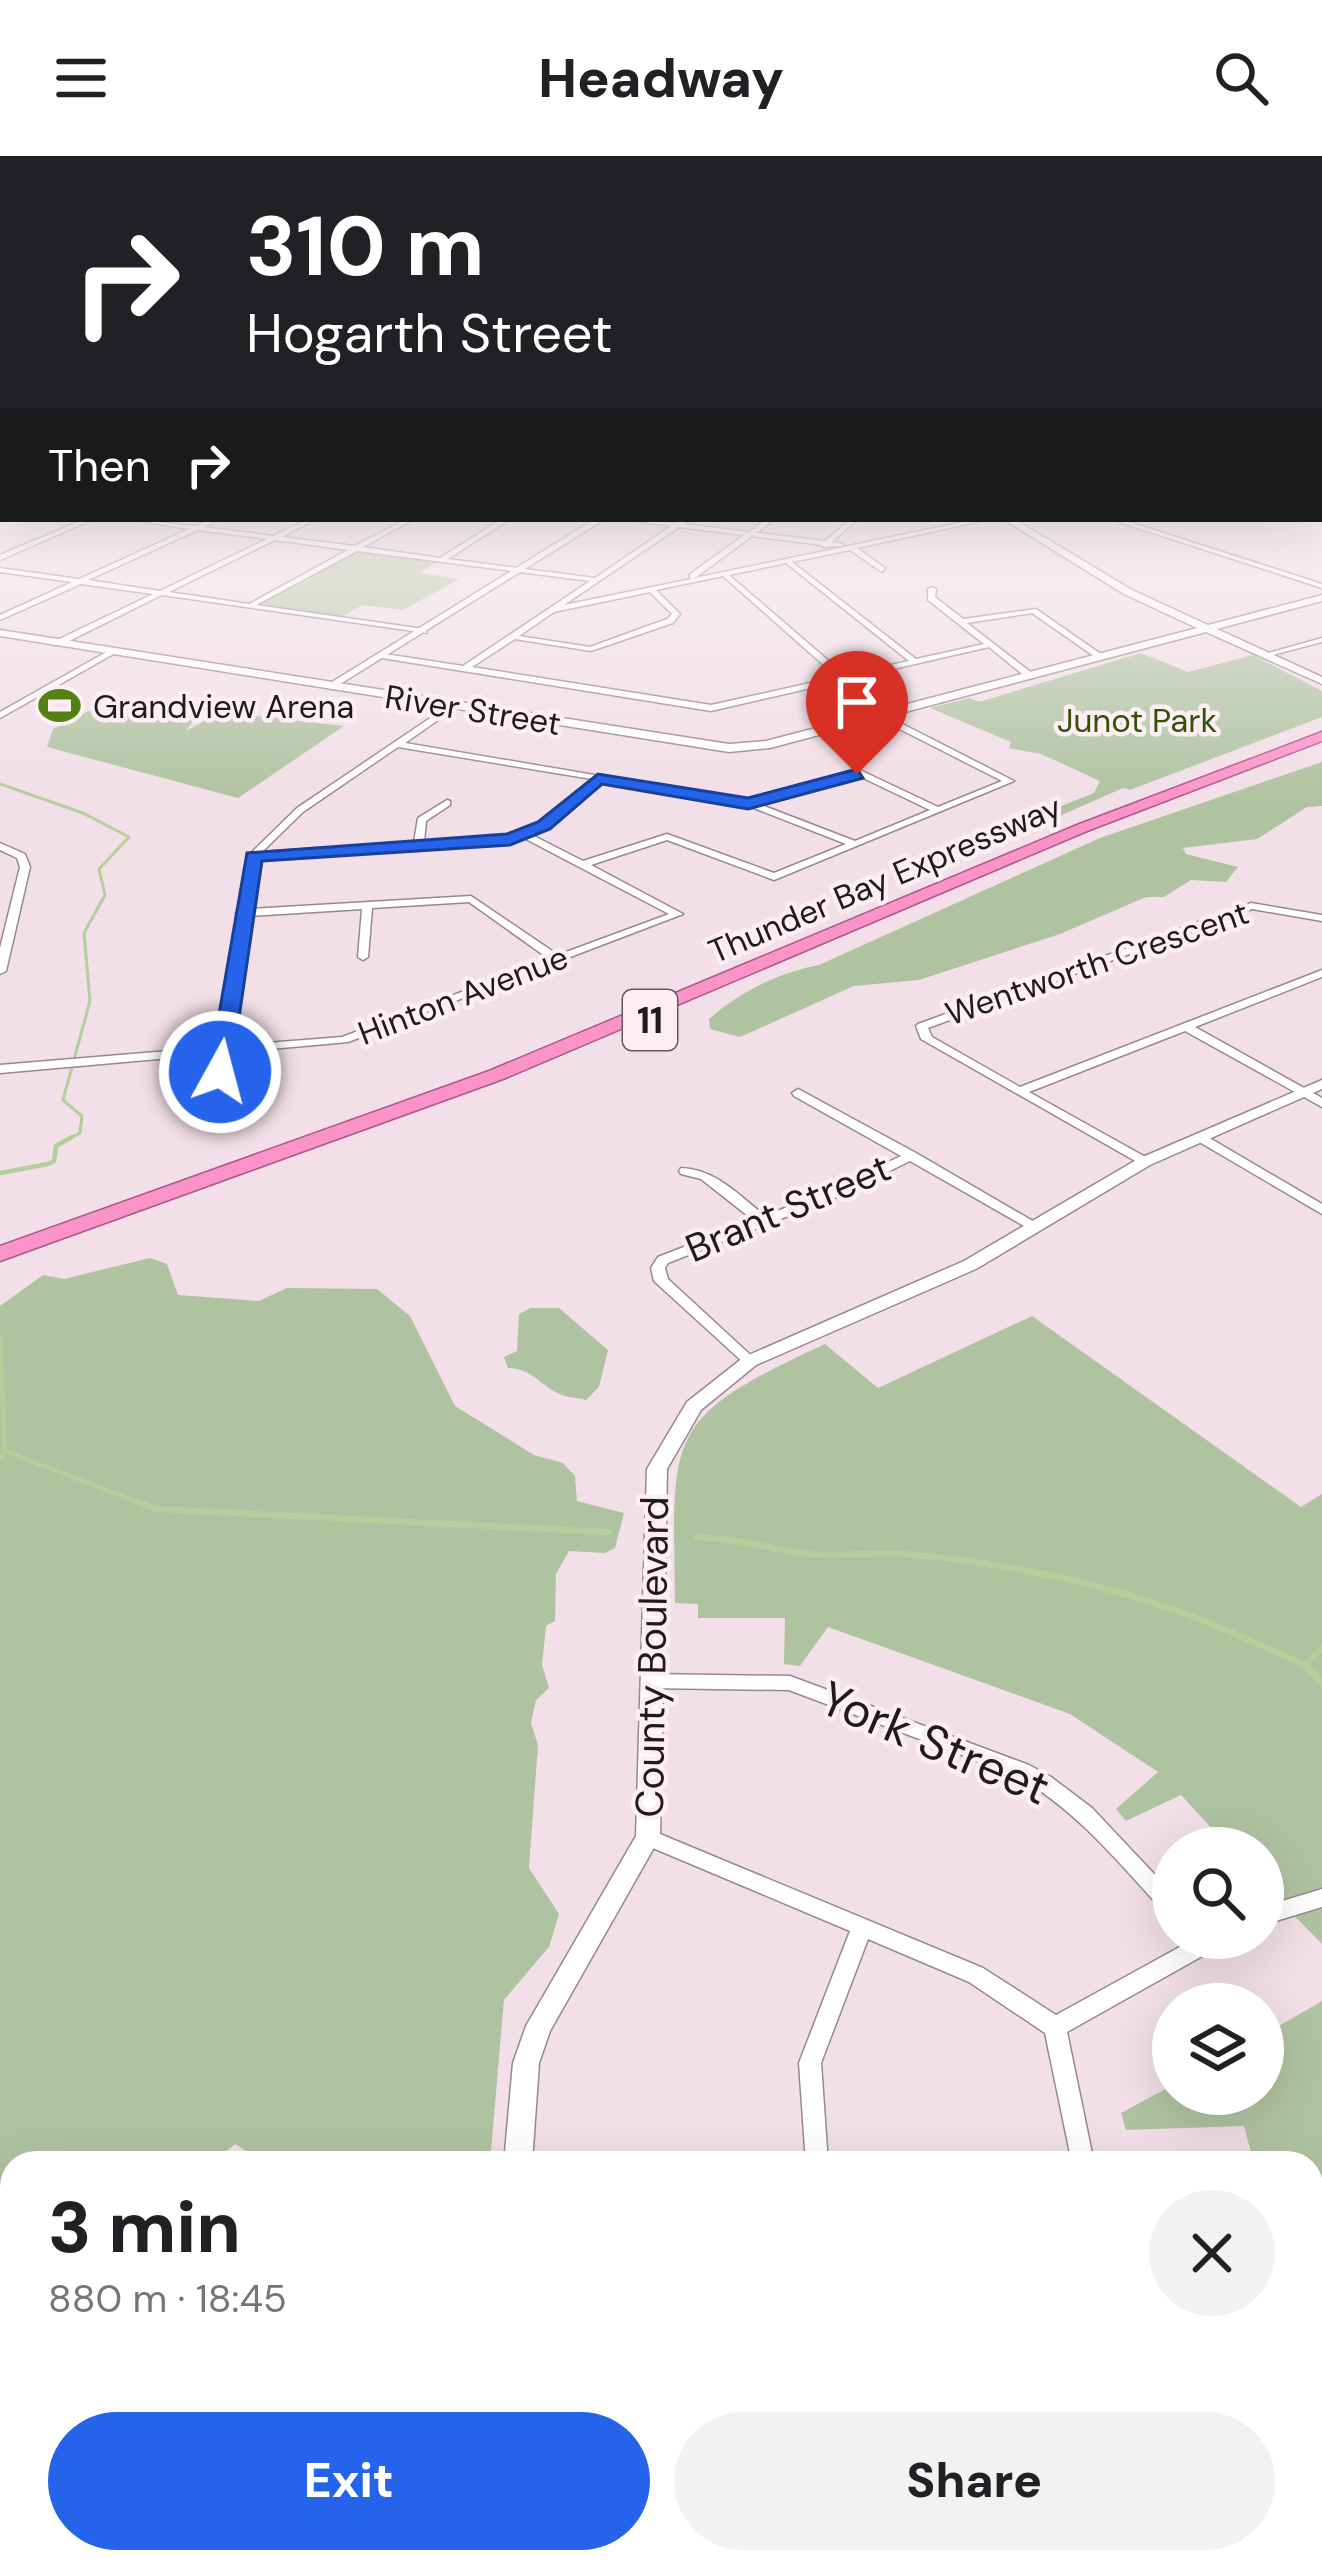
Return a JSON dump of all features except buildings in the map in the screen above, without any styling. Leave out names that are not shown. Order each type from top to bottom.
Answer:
[{"type":"highway","name":"Thunder Bay Expressway","points":[[0,1254],[496,1075],[1282,755],[1322,732]]},
{"type":"highway","points":[[1282,755],[1322,748]]},
{"type":"highway","name":"Thunder Bay Expressway","points":[[0,1264],[508,1079],[1282,755]]},
{"type":"main road","points":[[1102,576],[1320,679]]},
{"type":"main road","points":[[879,715],[1322,598]]},
{"type":"main road","name":"River Street","points":[[0,633],[733,748],[879,715]]},
{"type":"street","points":[[43,576],[424,632]]},
{"type":"street","points":[[0,618],[93,576]]},
{"type":"street","points":[[58,643],[195,576]]},
{"type":"street","points":[[252,604],[306,576]]},
{"type":"street","points":[[329,687],[515,576]]},
{"type":"street","points":[[556,576],[595,580]]},
{"type":"street","points":[[466,669],[518,638],[601,576]]},
{"type":"street","points":[[685,582],[694,576]]},
{"type":"street","points":[[552,610],[715,576]]},
{"type":"street","points":[[726,576],[843,678]]},
{"type":"street","points":[[806,576],[913,660]]},
{"type":"street","points":[[1290,576],[1322,586]]},
{"type":"street","points":[[518,638],[591,649],[670,621],[676,614],[651,589]]},
{"type":"street","points":[[932,590],[931,598],[1030,676]]},
{"type":"street","points":[[959,622],[1033,611],[1101,656]]},
{"type":"street","points":[[1263,652],[1322,640]]},
{"type":"street","points":[[385,656],[711,708],[988,645]]},
{"type":"street","points":[[0,715],[113,652]]},
{"type":"street","points":[[225,1080],[220,1072],[222,1047],[254,856],[300,810],[451,707]]},
{"type":"street","points":[[581,865],[668,837],[774,877],[1009,778],[879,715]]},
{"type":"street","points":[[397,744],[748,803],[855,844]]},
{"type":"street","points":[[748,803],[862,774],[938,810]]},
{"type":"street","points":[[254,856],[418,848],[526,836],[598,779]]},
{"type":"street","points":[[418,848],[421,820],[447,803]]},
{"type":"street","name":"Hinton Avenue","points":[[0,1069],[352,1038],[678,914],[526,836]]},
{"type":"street","points":[[0,846],[20,856],[25,867],[0,971]]},
{"type":"street","points":[[241,913],[476,899],[512,932],[556,959]]},
{"type":"street","points":[[364,957],[367,906]]},
{"type":"street","name":"Wentworth Crescent","points":[[1144,1162],[926,1040],[922,1026],[1251,906],[1322,919]]},
{"type":"street","points":[[1020,1091],[1190,1029],[1322,974]]},
{"type":"street","points":[[1190,1029],[1322,1103]]},
{"type":"street","name":"County Boulevard","points":[[519,2151],[526,2062],[538,2026],[648,1837],[650,1681],[662,1452],[694,1406],[749,1361],[970,1264],[1144,1162],[1322,1084]]},
{"type":"street","points":[[798,1093],[1036,1227]]},
{"type":"street","points":[[1201,1136],[1322,1210]]},
{"type":"street","name":"Brant Street","points":[[749,1361],[661,1281],[658,1268],[663,1260],[911,1156]]},
{"type":"street","points":[[686,1171],[706,1176],[763,1221]]},
{"type":"street","name":"York Street","points":[[650,1681],[790,1684],[1022,1770],[1054,1785],[1079,1807],[1152,1885]]},
{"type":"street","points":[[648,1837],[976,1975],[1055,2027],[1081,2151]]},
{"type":"street","points":[[1284,1910],[1322,1898]]},
{"type":"street","points":[[816,2151],[810,2063],[861,1929]]},
{"type":"street","points":[[1055,2027],[1174,1959]]},
{"type":"green space","points":[[306,576],[459,579],[403,610],[362,605],[340,618],[252,604]]},
{"type":"green space","name":"Junot Park","points":[[1141,653],[1188,672],[1253,655],[1322,691],[1322,717],[1130,790],[1123,788],[978,852],[962,846],[1094,793],[1100,781],[1041,754],[1009,748],[1011,742],[930,708],[969,698],[979,702]]},
{"type":"green space","points":[[105,703],[196,717],[186,731],[220,712],[344,726],[238,798],[47,747],[53,729]]},
{"type":"green space","points":[[1322,762],[1322,806],[1307,807],[1257,839],[1183,848],[1186,854],[1238,867],[1226,882],[1191,880],[1164,897],[1146,897],[1060,934],[919,980],[854,986],[740,1037],[710,1029],[709,1019],[721,1009],[775,978],[819,965],[1100,838]]},
{"type":"green space","points":[[150,1258],[167,1264],[178,1295],[259,1301],[287,1288],[377,1289],[410,1316],[455,1406],[534,1455],[563,1463],[575,1476],[577,1501],[624,1513],[615,1548],[605,1553],[569,1551],[556,1574],[555,1621],[546,1626],[542,1665],[549,1688],[536,1700],[531,1723],[538,1745],[529,1868],[559,1914],[549,1947],[504,2000],[491,2151],[246,2151],[235,2144],[227,2151],[0,2151],[0,1306],[43,1275],[64,1279]]},
{"type":"green space","points":[[531,1308],[559,1308],[608,1350],[599,1387],[586,1400],[557,1393],[525,1371],[508,1368],[504,1357],[517,1351],[519,1314]]},
{"type":"green space","points":[[1032,1316],[1301,1507],[1322,1494],[1322,1944],[1284,1905],[1284,1827],[1211,1827],[1181,1795],[1126,1821],[1116,1809],[1158,1772],[1070,1714],[828,1627],[800,1666],[784,1664],[785,1618],[698,1618],[698,1604],[675,1603],[679,1466],[688,1438],[706,1414],[733,1392],[825,1344],[878,1388]]},
{"type":"green space","points":[[1322,2001],[1322,2151],[1251,2151],[1244,2126],[1126,2130],[1121,2113],[1152,2096],[1152,2115],[1284,2115],[1284,2023]]},
{"type":"waterway","points":[[0,784],[83,813],[129,837],[99,869],[105,895],[84,933],[90,1001],[63,1100],[82,1116],[80,1133],[67,1140]]},
{"type":"waterway","points":[[0,1173],[48,1164],[54,1161],[56,1146],[72,1137]]},
{"type":"waterway","points":[[0,1338],[5,1451]]},
{"type":"waterway","points":[[0,1458],[5,1451]]},
{"type":"waterway","points":[[5,1451],[143,1504]]},
{"type":"waterway","points":[[136,1501],[155,1509],[609,1532]]},
{"type":"waterway","points":[[697,1537],[802,1553],[953,1559],[1044,1574],[1134,1597],[1220,1628],[1295,1661],[1322,1684]]},
{"type":"waterway","points":[[1307,1663],[1322,1648]]},
{"type":"place","name":"Grandview Arena","points":[[59,706]]},
{"type":"route","points":[[220,1072],[241,913],[254,856],[474,845],[526,836],[598,779],[748,803],[857,774]]}]
